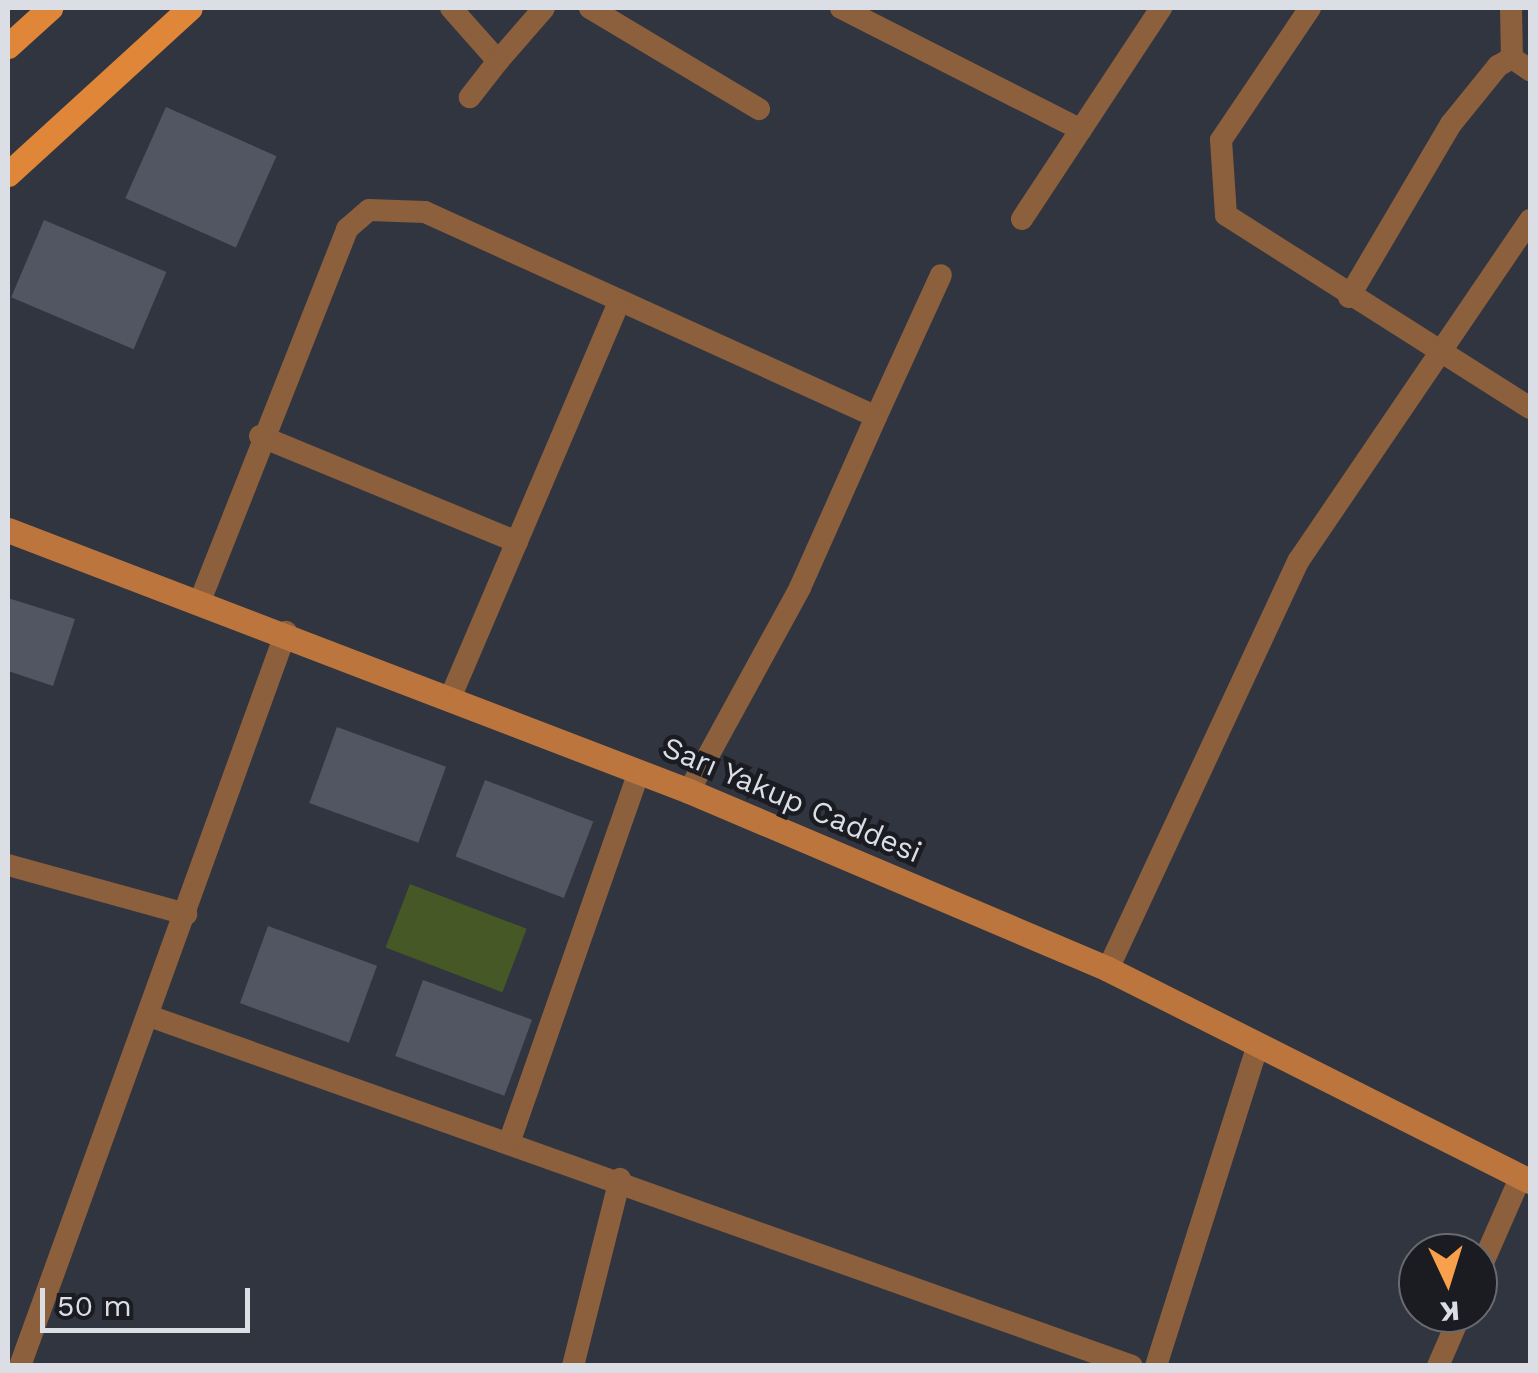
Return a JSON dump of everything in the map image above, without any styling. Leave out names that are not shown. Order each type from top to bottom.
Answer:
[{"type":"main road","points":[[8,46],[50,8]]},
{"type":"main road","points":[[8,174],[190,8]]},
{"type":"street","points":[[451,8],[498,61]]},
{"type":"street","points":[[470,97],[544,8]]},
{"type":"street","points":[[590,8],[758,109]]},
{"type":"street","points":[[841,8],[1081,130]]},
{"type":"street","points":[[1022,219],[1162,8]]},
{"type":"street","points":[[1310,8],[1221,140],[1226,215],[1349,297],[1530,408]]},
{"type":"street","points":[[1349,297],[1451,124],[1521,64],[1510,8]]},
{"type":"street","points":[[200,601],[260,436],[347,229],[369,210],[425,212],[618,304],[876,418]]},
{"type":"street","points":[[1108,969],[1299,560],[1443,355],[1530,220]]},
{"type":"street","points":[[690,791],[800,588],[941,275]]},
{"type":"street","points":[[451,696],[618,304]]},
{"type":"street","points":[[260,436],[517,542]]},
{"type":"street","name":"Sarı Yakup Caddesi","points":[[8,530],[286,632],[690,791],[1108,969],[1526,1178]]},
{"type":"street","points":[[20,1366],[152,1017],[286,632]]},
{"type":"street","points":[[510,1140],[640,772]]},
{"type":"street","points":[[8,865],[186,914]]},
{"type":"street","points":[[152,1017],[620,1179],[1132,1366]]},
{"type":"street","points":[[1156,1366],[1258,1044]]},
{"type":"street","points":[[1498,1234],[1526,1178]]},
{"type":"street","points":[[573,1366],[620,1179]]},
{"type":"street","points":[[1438,1366],[1452,1333]]},
{"type":"green space","points":[[410,884],[527,929],[502,992],[386,947]]},
{"type":"building","points":[[166,107],[277,156],[236,248],[125,198]]},
{"type":"building","points":[[44,220],[166,272],[134,349],[11,297]]},
{"type":"building","points":[[8,598],[75,619],[53,686],[8,671]]},
{"type":"building","points":[[337,727],[446,767],[418,843],[309,803]]},
{"type":"building","points":[[485,780],[593,822],[564,898],[456,857]]},
{"type":"building","points":[[268,926],[377,966],[349,1043],[240,1003]]},
{"type":"building","points":[[423,980],[532,1020],[504,1096],[395,1056]]}]
